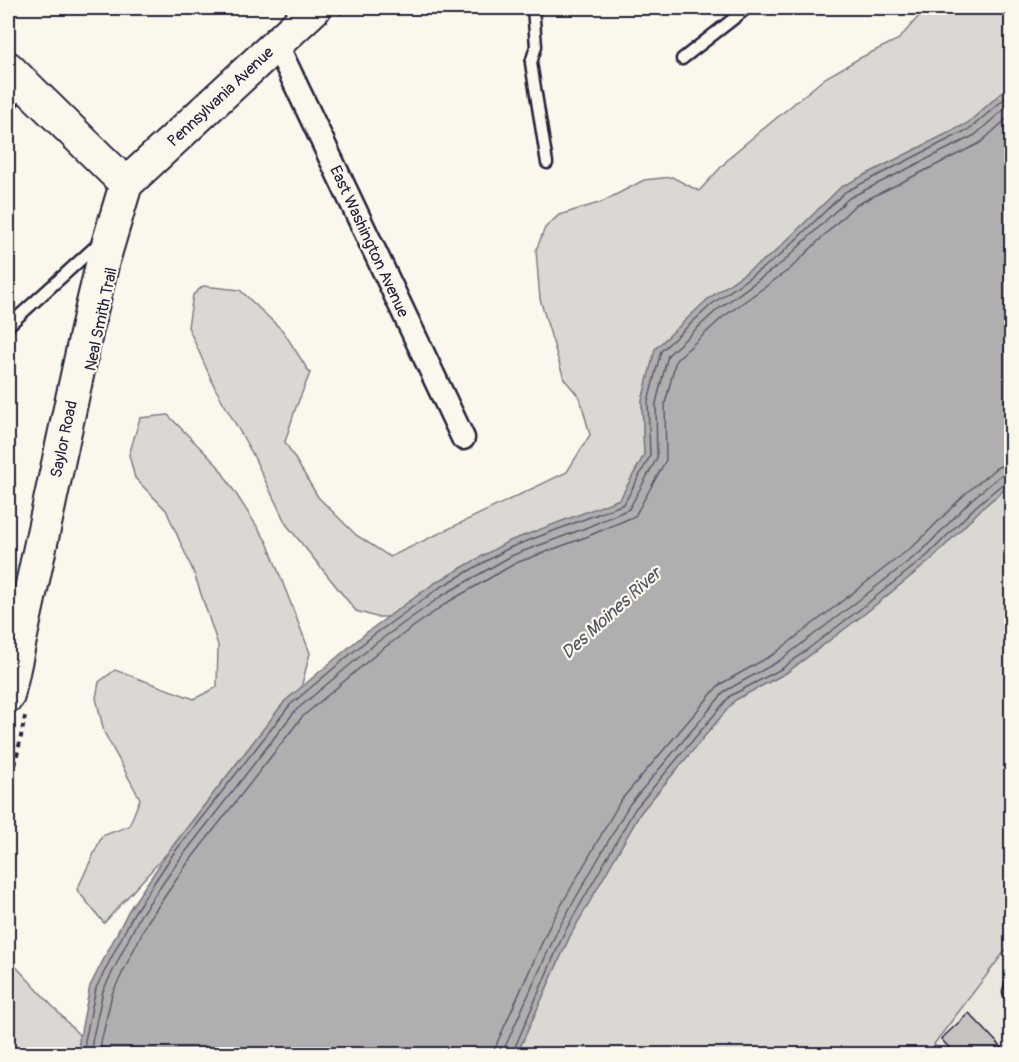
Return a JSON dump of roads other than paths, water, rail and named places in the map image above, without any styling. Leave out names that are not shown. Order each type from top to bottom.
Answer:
[{"type":"street","name":"Pennsylvania Avenue","points":[[126,184],[315,8]]},
{"type":"street","name":"East Washington Avenue","points":[[276,43],[463,438]]},
{"type":"street","points":[[12,83],[126,184]]},
{"type":"street","name":"Saylor Road","points":[[18,701],[88,320],[126,184]]},
{"type":"lane","points":[[533,8],[536,46],[531,63],[547,163]]},
{"type":"lane","points":[[682,59],[733,12],[747,8]]},
{"type":"lane","points":[[8,326],[112,232]]},
{"type":"lane","points":[[1011,981],[1009,992],[1011,999]]},
{"type":"water","name":"Des Moines River","points":[[1011,84],[1011,484],[980,510],[932,559],[863,615],[786,673],[735,700],[641,812],[570,936],[517,1054],[79,1054],[79,1041],[90,986],[129,910],[169,851],[285,701],[367,632],[435,583],[507,542],[620,499],[644,455],[642,401],[655,349],[708,299],[774,253],[841,187],[968,123]]}]
